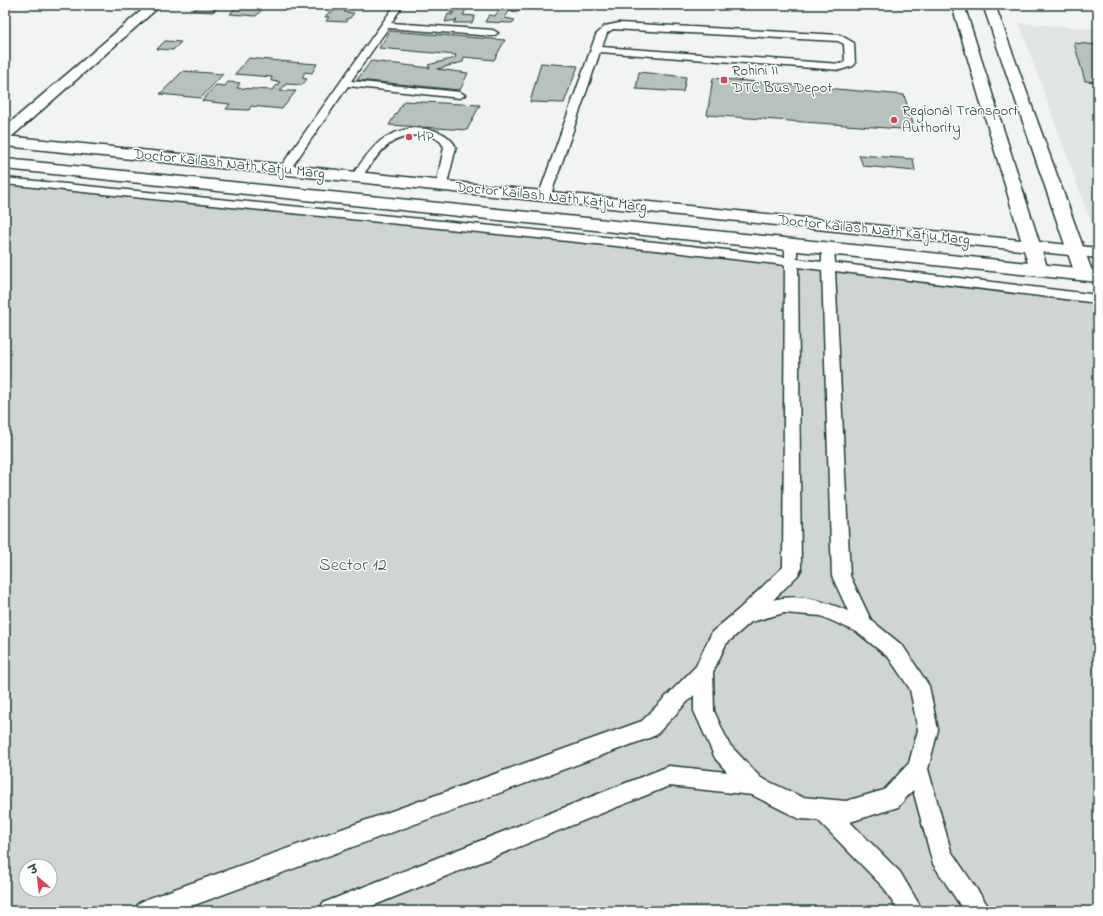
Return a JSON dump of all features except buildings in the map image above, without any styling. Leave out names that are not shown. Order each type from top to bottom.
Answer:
[{"type":"main road","points":[[5,135],[155,5]]},
{"type":"main road","points":[[958,6],[989,52],[1076,251],[1091,275]]},
{"type":"main road","points":[[990,7],[989,52],[1032,247],[1039,270]]},
{"type":"main road","name":"Doctor Kailash Nath Katju Marg","points":[[5,141],[1098,253]]},
{"type":"main road","name":"Doctor Kailash Nath Katju Marg","points":[[5,164],[1091,275]]},
{"type":"lane","points":[[285,169],[399,5]]},
{"type":"lane","points":[[385,25],[493,33]]},
{"type":"lane","points":[[544,197],[596,49],[604,30],[612,26],[840,38],[849,43],[850,64],[840,67],[596,49]]},
{"type":"lane","points":[[344,83],[460,95]]},
{"type":"lane","points":[[356,177],[384,143],[391,137],[406,131],[431,132],[440,135],[448,142],[450,147],[442,186]]},
{"type":"lane","points":[[5,181],[665,247],[829,268],[1098,299]]},
{"type":"lane","points":[[147,911],[649,728],[703,672],[719,638],[745,616],[792,570],[791,244]]},
{"type":"lane","points":[[828,248],[841,576],[864,626]]},
{"type":"lane","points":[[703,672],[704,711],[722,751],[754,785],[800,808],[846,812],[890,799],[918,769],[928,730],[919,686],[896,652],[864,626],[822,608],[784,606],[745,616]]},
{"type":"lane","points":[[918,769],[941,856],[978,911]]},
{"type":"lane","points":[[331,911],[669,776],[754,785]]},
{"type":"lane","points":[[823,810],[892,880],[911,911]]},
{"type":"shaded area","points":[[1019,23],[1098,29],[1098,228],[1093,228]]},
{"type":"green space","name":"Sector 12","points":[[5,182],[1098,297],[1098,911],[5,911]]},
{"type":"place","name":"Rohini II DTC Bus Depot","points":[[724,80]]},
{"type":"place","name":"Regional Transport Authority","points":[[894,120]]},
{"type":"place","name":"HP","points":[[409,137]]}]
